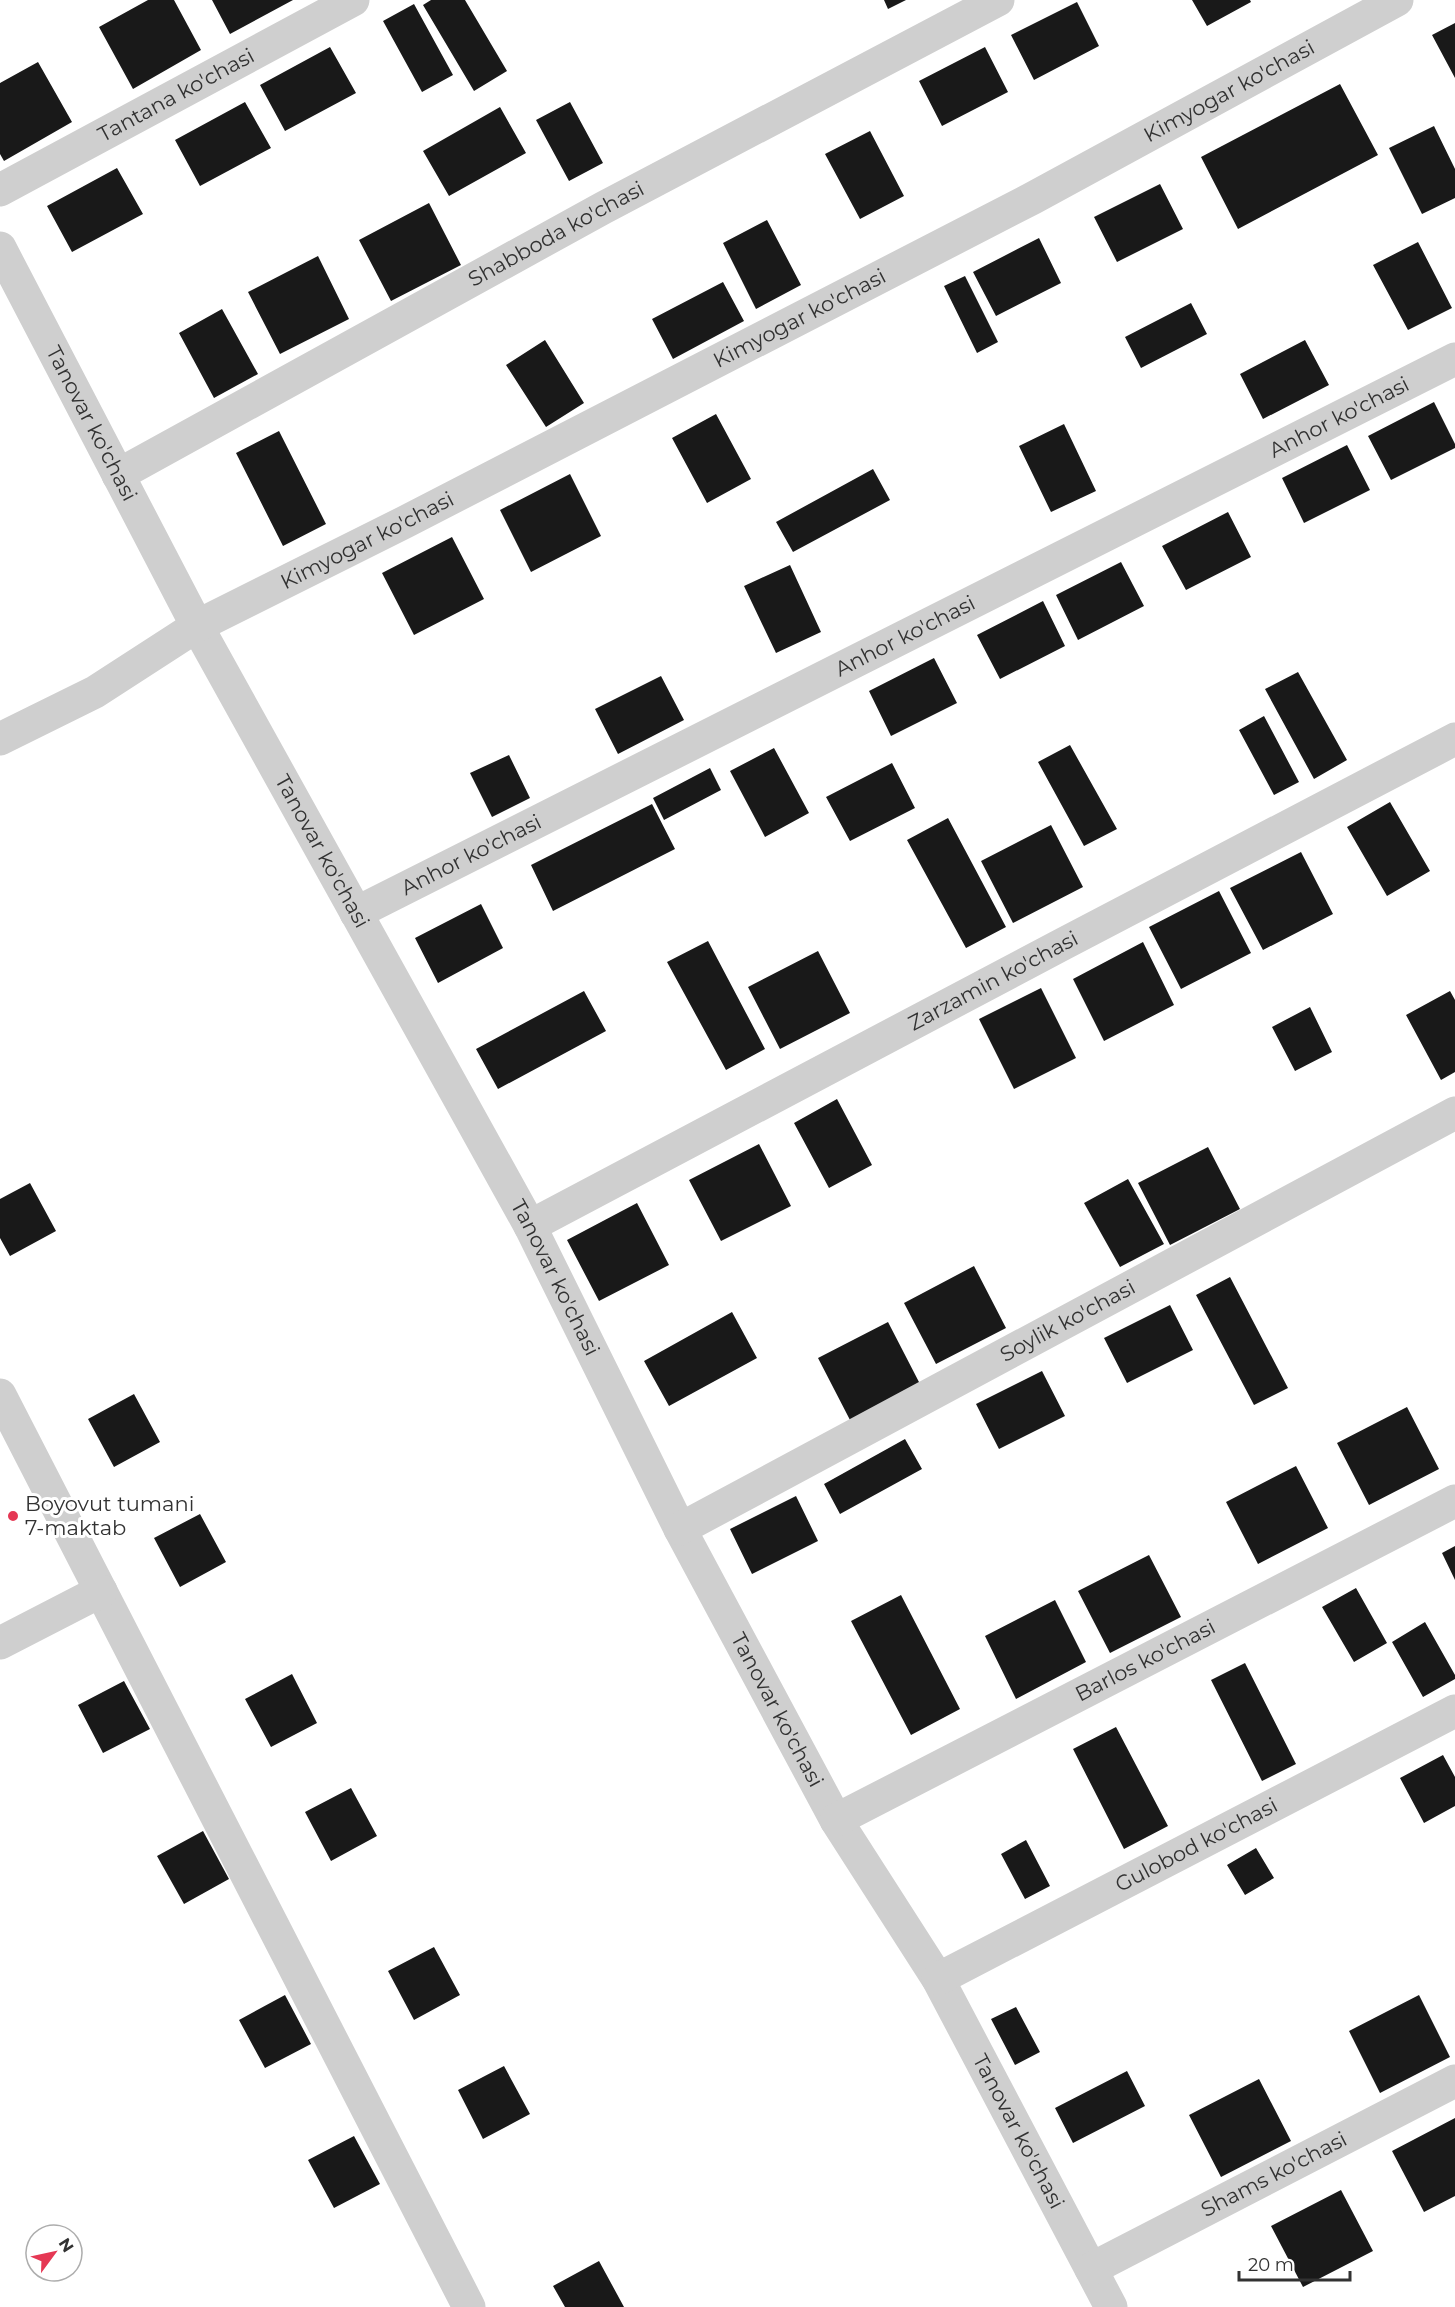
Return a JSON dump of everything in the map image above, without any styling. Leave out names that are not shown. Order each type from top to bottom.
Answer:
[{"type":"street","name":"Tantana ko'chasi","points":[[0,190],[353,0]]},
{"type":"street","name":"Shabboda ko'chasi","points":[[118,476],[603,208],[998,0]]},
{"type":"street","name":"Kimyogar ko'chasi","points":[[0,739],[95,692],[197,626],[405,522],[1033,198],[1397,0]]},
{"type":"street","name":"Tanovar ko'chasi","points":[[0,248],[197,626],[530,1226],[680,1528],[836,1820],[938,1978],[1111,2307]]},
{"type":"street","name":"Anhor ko'chasi","points":[[356,913],[1455,359]]},
{"type":"street","name":"Zarzamin ko'chasi","points":[[530,1226],[1455,739]]},
{"type":"street","name":"Soylik ko'chasi","points":[[680,1528],[1455,1113]]},
{"type":"street","points":[[0,1395],[469,2307]]},
{"type":"street","name":"Barlos ko'chasi","points":[[836,1820],[1455,1501]]},
{"type":"street","points":[[0,1643],[101,1591]]},
{"type":"street","name":"Gulobod ko'chasi","points":[[938,1978],[1455,1711]]},
{"type":"street","name":"Shams ko'chasi","points":[[1091,2269],[1455,2081]]},
{"type":"building","points":[[148,0],[174,0],[201,50],[133,89],[99,27]]},
{"type":"building","points":[[212,0],[293,0],[230,34]]},
{"type":"building","points":[[431,0],[465,0],[507,71],[474,91],[423,5]]},
{"type":"building","points":[[884,0],[906,0],[888,9]]},
{"type":"building","points":[[1192,0],[1250,0],[1251,2],[1207,26]]},
{"type":"building","points":[[1077,2],[1099,46],[1034,80],[1011,35]]},
{"type":"building","points":[[414,4],[453,75],[422,92],[383,21]]},
{"type":"building","points":[[1455,23],[1455,78],[1432,35]]},
{"type":"building","points":[[330,47],[356,93],[285,131],[260,85]]},
{"type":"building","points":[[985,47],[1008,92],[942,126],[919,81]]},
{"type":"building","points":[[38,62],[72,122],[4,161],[0,154],[0,83]]},
{"type":"building","points":[[1340,84],[1378,155],[1238,229],[1201,157]]},
{"type":"building","points":[[245,102],[271,148],[200,186],[175,140]]},
{"type":"building","points":[[570,102],[603,163],[569,181],[536,120]]},
{"type":"building","points":[[500,107],[526,153],[449,196],[423,151]]},
{"type":"building","points":[[1434,126],[1455,169],[1455,198],[1422,214],[1389,148]]},
{"type":"building","points":[[870,131],[904,196],[860,219],[825,154]]},
{"type":"building","points":[[117,168],[143,214],[72,252],[47,206]]},
{"type":"building","points":[[1160,184],[1183,229],[1117,262],[1094,217]]},
{"type":"building","points":[[429,203],[461,265],[391,301],[359,240]]},
{"type":"building","points":[[767,220],[801,285],[756,309],[723,243]]},
{"type":"building","points":[[1039,238],[1061,283],[996,316],[973,272]]},
{"type":"building","points":[[1418,242],[1452,308],[1408,330],[1373,265]]},
{"type":"building","points":[[318,256],[349,319],[280,354],[248,292]]},
{"type":"building","points":[[965,276],[998,342],[977,353],[944,286]]},
{"type":"building","points":[[723,282],[744,321],[673,359],[652,319]]},
{"type":"building","points":[[1191,303],[1207,334],[1141,368],[1125,337]]},
{"type":"building","points":[[222,309],[258,374],[214,398],[179,333]]},
{"type":"building","points":[[545,340],[584,403],[546,427],[506,365]]},
{"type":"building","points":[[1305,340],[1329,385],[1263,419],[1240,374]]},
{"type":"building","points":[[1434,402],[1455,448],[1391,480],[1368,436]]},
{"type":"building","points":[[716,414],[751,479],[707,503],[672,438]]},
{"type":"building","points":[[1064,424],[1096,491],[1051,512],[1019,446]]},
{"type":"building","points":[[279,431],[326,524],[283,546],[236,453]]},
{"type":"building","points":[[1347,445],[1370,490],[1304,523],[1282,478]]},
{"type":"building","points":[[873,469],[890,500],[793,552],[776,522]]},
{"type":"building","points":[[570,474],[601,536],[531,572],[500,510]]},
{"type":"building","points":[[1228,512],[1251,557],[1186,590],[1162,546]]},
{"type":"building","points":[[452,537],[484,599],[414,635],[382,573]]},
{"type":"building","points":[[1121,562],[1144,606],[1078,640],[1056,595]]},
{"type":"building","points":[[790,565],[821,632],[776,653],[744,586]]},
{"type":"building","points":[[1043,601],[1065,646],[1000,679],[977,635]]},
{"type":"building","points":[[934,658],[957,703],[891,736],[869,691]]},
{"type":"building","points":[[1298,672],[1347,760],[1314,779],[1265,689]]},
{"type":"building","points":[[661,676],[684,720],[618,754],[595,709]]},
{"type":"building","points":[[1264,716],[1299,782],[1274,795],[1239,730]]},
{"type":"building","points":[[1070,745],[1117,829],[1084,846],[1038,762]]},
{"type":"building","points":[[774,748],[809,813],[765,837],[730,771]]},
{"type":"building","points":[[509,755],[530,798],[492,817],[470,773]]},
{"type":"building","points":[[892,763],[915,808],[850,841],[826,797]]},
{"type":"building","points":[[710,768],[721,790],[664,820],[653,798]]},
{"type":"building","points":[[1390,802],[1430,871],[1387,896],[1347,827]]},
{"type":"building","points":[[652,804],[675,849],[553,911],[531,865]]},
{"type":"building","points":[[948,818],[1006,927],[966,948],[907,840]]},
{"type":"building","points":[[1051,825],[1083,887],[1013,923],[981,861]]},
{"type":"building","points":[[1301,852],[1333,914],[1263,950],[1230,888]]},
{"type":"building","points":[[1219,891],[1251,953],[1181,989],[1149,927]]},
{"type":"building","points":[[481,904],[503,948],[438,983],[415,938]]},
{"type":"building","points":[[708,941],[765,1049],[726,1070],[667,962]]},
{"type":"building","points":[[1143,942],[1174,1005],[1104,1041],[1073,979]]},
{"type":"building","points":[[818,951],[850,1013],[780,1049],[748,987]]},
{"type":"building","points":[[1041,988],[1076,1058],[1014,1089],[979,1019]]},
{"type":"building","points":[[584,991],[606,1031],[498,1089],[476,1049]]},
{"type":"building","points":[[1450,991],[1455,1000],[1455,1072],[1441,1080],[1406,1015]]},
{"type":"building","points":[[1310,1007],[1332,1052],[1295,1071],[1272,1027]]},
{"type":"building","points":[[837,1099],[872,1165],[829,1188],[794,1123]]},
{"type":"building","points":[[759,1144],[791,1206],[721,1241],[689,1180]]},
{"type":"building","points":[[1208,1147],[1240,1209],[1170,1245],[1138,1183]]},
{"type":"building","points":[[1128,1179],[1164,1244],[1120,1267],[1084,1203]]},
{"type":"building","points":[[30,1183],[56,1231],[10,1256],[0,1238],[0,1199]]},
{"type":"building","points":[[637,1203],[669,1265],[599,1301],[567,1240]]},
{"type":"building","points":[[974,1266],[1006,1328],[936,1364],[904,1303]]},
{"type":"building","points":[[1230,1277],[1288,1388],[1254,1405],[1196,1295]]},
{"type":"building","points":[[1170,1305],[1193,1350],[1127,1383],[1104,1338]]},
{"type":"building","points":[[732,1312],[757,1358],[669,1406],[644,1361]]},
{"type":"building","points":[[888,1322],[920,1384],[850,1420],[818,1358]]},
{"type":"building","points":[[1042,1371],[1065,1416],[999,1449],[976,1404]]},
{"type":"building","points":[[134,1394],[160,1442],[114,1467],[88,1419]]},
{"type":"building","points":[[1407,1407],[1439,1469],[1369,1505],[1337,1443]]},
{"type":"building","points":[[905,1439],[922,1469],[840,1514],[824,1484]]},
{"type":"building","points":[[1296,1466],[1328,1528],[1258,1564],[1226,1502]]},
{"type":"building","points":[[796,1496],[818,1541],[752,1574],[730,1529]]},
{"type":"building","points":[[200,1514],[226,1562],[180,1587],[154,1538]]},
{"type":"building","points":[[1455,1546],[1455,1580],[1442,1553]]},
{"type":"building","points":[[1149,1555],[1181,1617],[1110,1653],[1078,1591]]},
{"type":"building","points":[[1356,1588],[1387,1643],[1354,1662],[1322,1607]]},
{"type":"building","points":[[901,1595],[960,1709],[911,1735],[851,1621]]},
{"type":"building","points":[[1055,1600],[1086,1662],[1016,1699],[985,1636]]},
{"type":"building","points":[[1425,1622],[1455,1675],[1455,1679],[1423,1697],[1392,1642]]},
{"type":"building","points":[[1245,1663],[1296,1764],[1262,1781],[1211,1680]]},
{"type":"building","points":[[292,1674],[317,1723],[271,1747],[245,1699]]},
{"type":"building","points":[[124,1681],[150,1729],[103,1753],[78,1705]]},
{"type":"building","points":[[1116,1727],[1168,1826],[1124,1849],[1073,1749]]},
{"type":"building","points":[[1443,1755],[1455,1777],[1455,1806],[1424,1823],[1400,1778]]},
{"type":"building","points":[[351,1788],[377,1836],[331,1861],[305,1812]]},
{"type":"building","points":[[203,1831],[229,1879],[184,1904],[157,1856]]},
{"type":"building","points":[[1026,1840],[1050,1886],[1025,1899],[1001,1854]]},
{"type":"building","points":[[1256,1848],[1274,1878],[1245,1895],[1227,1865]]},
{"type":"building","points":[[434,1947],[460,1995],[414,2020],[388,1971]]},
{"type":"building","points":[[285,1995],[311,2044],[265,2068],[239,2020]]},
{"type":"building","points":[[1419,1995],[1450,2057],[1380,2093],[1349,2031]]},
{"type":"building","points":[[1016,2007],[1040,2052],[1015,2065],[991,2019]]},
{"type":"building","points":[[504,2066],[530,2114],[483,2139],[458,2090]]},
{"type":"building","points":[[1127,2071],[1145,2106],[1073,2143],[1055,2108]]},
{"type":"building","points":[[1259,2079],[1291,2141],[1221,2177],[1189,2115]]},
{"type":"building","points":[[1455,2118],[1455,2196],[1424,2212],[1392,2151]]},
{"type":"building","points":[[354,2136],[380,2184],[334,2208],[308,2160]]},
{"type":"building","points":[[1341,2190],[1373,2251],[1303,2287],[1271,2226]]},
{"type":"building","points":[[599,2261],[624,2307],[565,2307],[553,2286]]},
{"type":"place","name":"Boyovut tumani 7-maktab","points":[[13,1516]]}]
